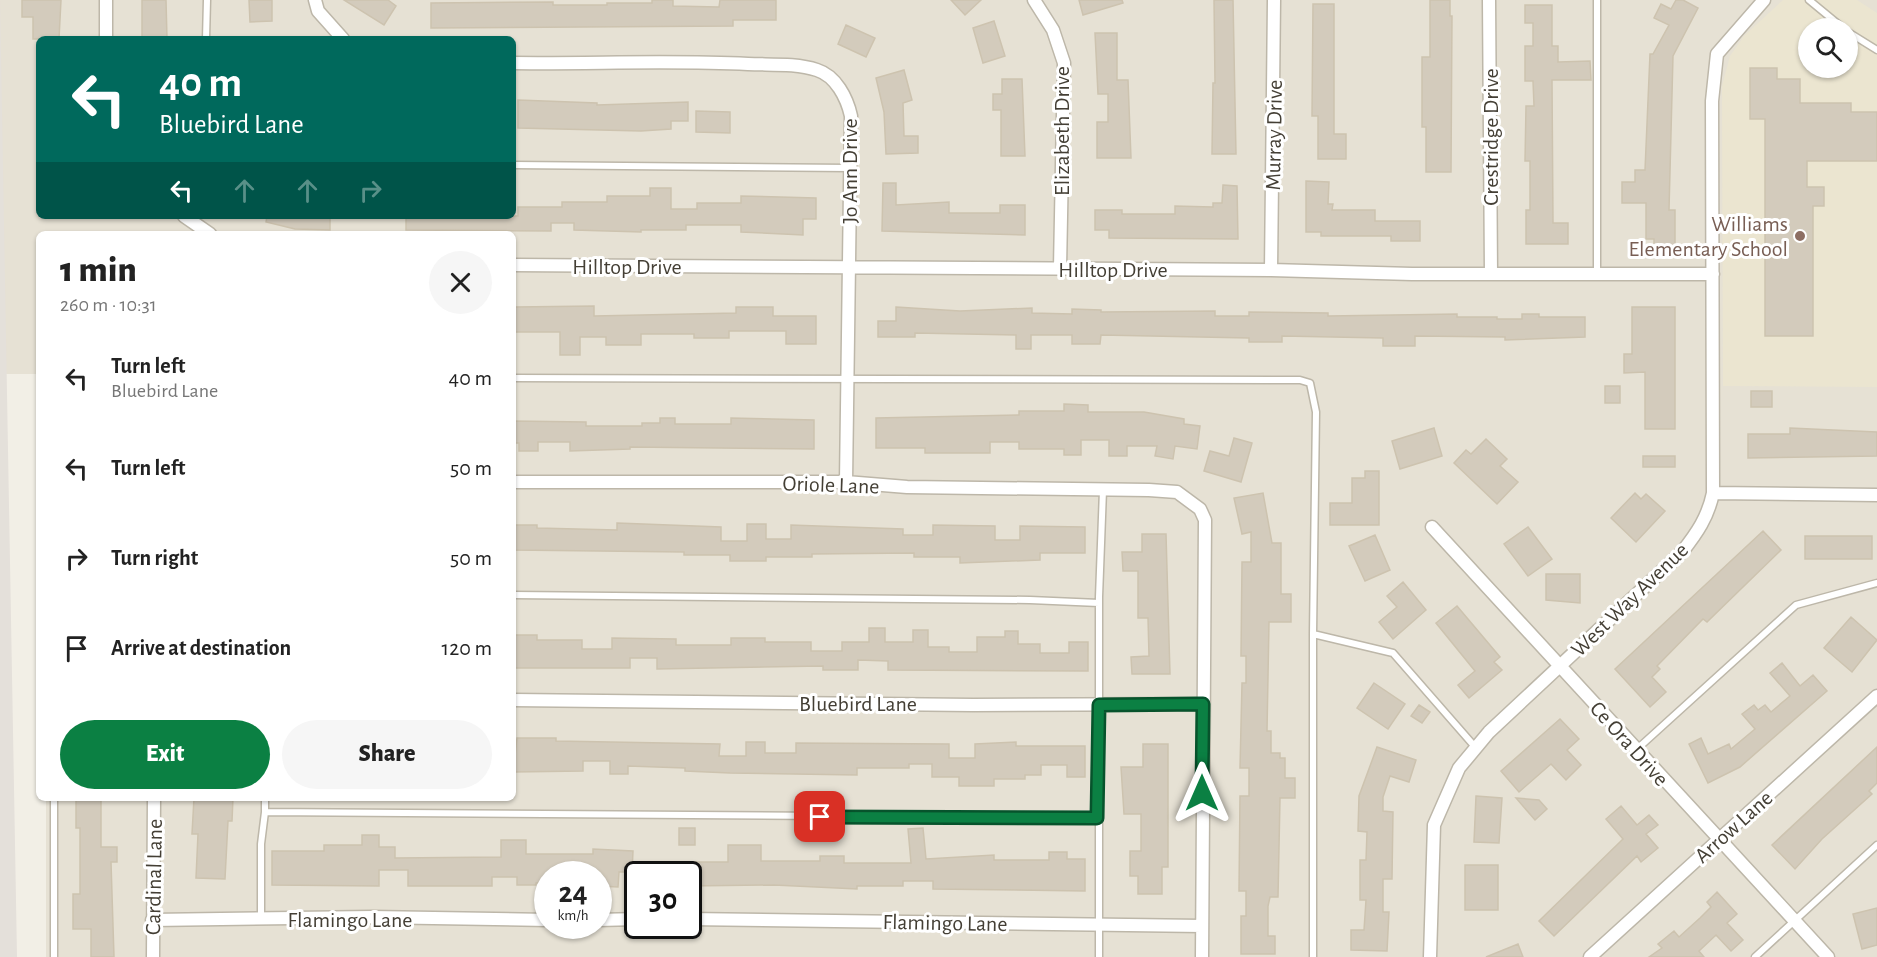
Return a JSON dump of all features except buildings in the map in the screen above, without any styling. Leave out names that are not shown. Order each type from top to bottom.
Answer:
[{"type":"street","points":[[106,0],[106,36]]},
{"type":"street","points":[[315,0],[318,11],[340,36]]},
{"type":"street","name":"Elizabeth Drive","points":[[1034,0],[1053,30],[1064,63],[1060,268]]},
{"type":"street","name":"Murray Drive","points":[[1271,270],[1274,0]]},
{"type":"street","name":"Crestridge Drive","points":[[1489,0],[1491,274]]},
{"type":"street","name":"West Way Avenue","points":[[1431,957],[1434,825],[1459,768],[1476,748],[1560,665],[1682,552],[1704,523],[1713,493],[1712,101],[1717,54],[1764,0]]},
{"type":"street","name":"Jo Ann Drive","points":[[516,63],[700,62],[819,70],[834,82],[848,99],[851,116],[846,482]]},
{"type":"street","points":[[188,219],[206,231]]},
{"type":"street","name":"Hilltop Drive","points":[[516,265],[1713,274]]},
{"type":"street","name":"Oriole Lane","points":[[516,482],[846,482],[906,487],[1103,488],[1177,492],[1200,509],[1205,520],[1202,957]]},
{"type":"street","points":[[1713,493],[1877,495]]},
{"type":"street","name":"Ce Ora Drive","points":[[1432,527],[1828,957]]},
{"type":"street","name":"Arrow Lane","points":[[1590,957],[1877,696]]},
{"type":"street","name":"Bluebird Lane","points":[[516,700],[1203,704]]},
{"type":"street","name":"Cardinal Lane","points":[[153,957],[154,801]]},
{"type":"street","name":"Flamingo Lane","points":[[702,918],[1202,926]]},
{"type":"street","name":"Flamingo Lane","points":[[152,920],[534,920]]},
{"type":"lane","points":[[206,36],[207,0]]},
{"type":"lane","points":[[1597,0],[1597,274]]},
{"type":"lane","points":[[1809,0],[1830,18]]},
{"type":"lane","points":[[1858,38],[1877,50]]},
{"type":"lane","points":[[516,165],[850,168]]},
{"type":"lane","points":[[516,378],[1101,377],[1300,380],[1311,383],[1316,412],[1313,957]]},
{"type":"lane","points":[[1099,957],[1097,818],[1099,603],[1103,488]]},
{"type":"lane","points":[[1636,750],[1796,605],[1877,583]]},
{"type":"lane","points":[[516,595],[1006,599],[1099,603]]},
{"type":"lane","points":[[1313,634],[1393,653],[1476,748]]},
{"type":"lane","points":[[54,801],[54,957]]},
{"type":"lane","points":[[261,919],[261,844],[265,801]]},
{"type":"lane","points":[[265,813],[1097,818]]},
{"type":"lane","points":[[1755,957],[1877,845]]},
{"type":"shaded area","points":[[0,0],[1877,0],[1877,957],[46,957],[46,801],[516,801],[516,231],[36,231],[36,374],[0,374]]},
{"type":"shaded area","points":[[0,0],[17,957],[0,957]]},
{"type":"shaded area","name":"Williams Elementary School","points":[[1783,0],[1857,0],[1877,13],[1877,387],[1723,386],[1722,86],[1730,56],[1744,36]]},
{"type":"place","name":"Williams Elementary School","points":[[1800,236]]},
{"type":"route","points":[[820,817],[1097,818],[1099,705],[1203,704],[1202,793]]}]
